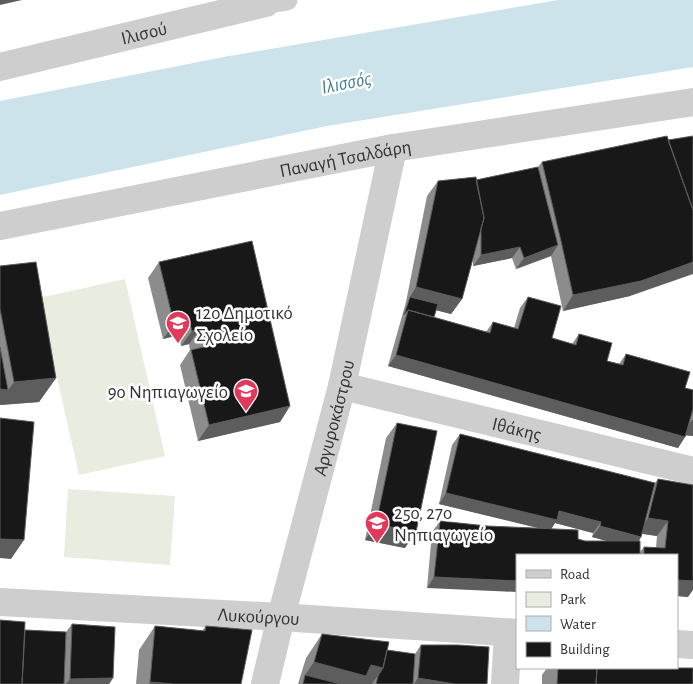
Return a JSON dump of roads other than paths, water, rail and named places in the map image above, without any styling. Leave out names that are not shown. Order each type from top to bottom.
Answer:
[{"type":"street","name":"Ιλισού","points":[[0,66],[272,1]]},
{"type":"street","name":"Παναγή Τσαλδάρη","points":[[0,226],[393,148],[693,102]]},
{"type":"street","name":"Αργυροκάστρου","points":[[265,684],[342,386],[393,148]]},
{"type":"street","name":"Ιθάκης","points":[[342,386],[693,471]]},
{"type":"street","name":"Λυκούργου","points":[[0,602],[281,617],[512,633]]},
{"type":"street","points":[[505,684],[512,633]]},
{"type":"street","points":[[678,644],[693,645]]},
{"type":"water","name":"Ιλισσός","points":[[558,0],[693,0],[693,67],[327,126],[0,195],[0,101],[229,56]]},
{"type":"place","name":"12ο Δημοτικό Σχολείο","points":[[178,344]]},
{"type":"place","name":"9ο Νηπιαγωγείο","points":[[246,412]]},
{"type":"place","name":"25ο, 27ο Νηπιαγωγείο","points":[[377,544]]}]
